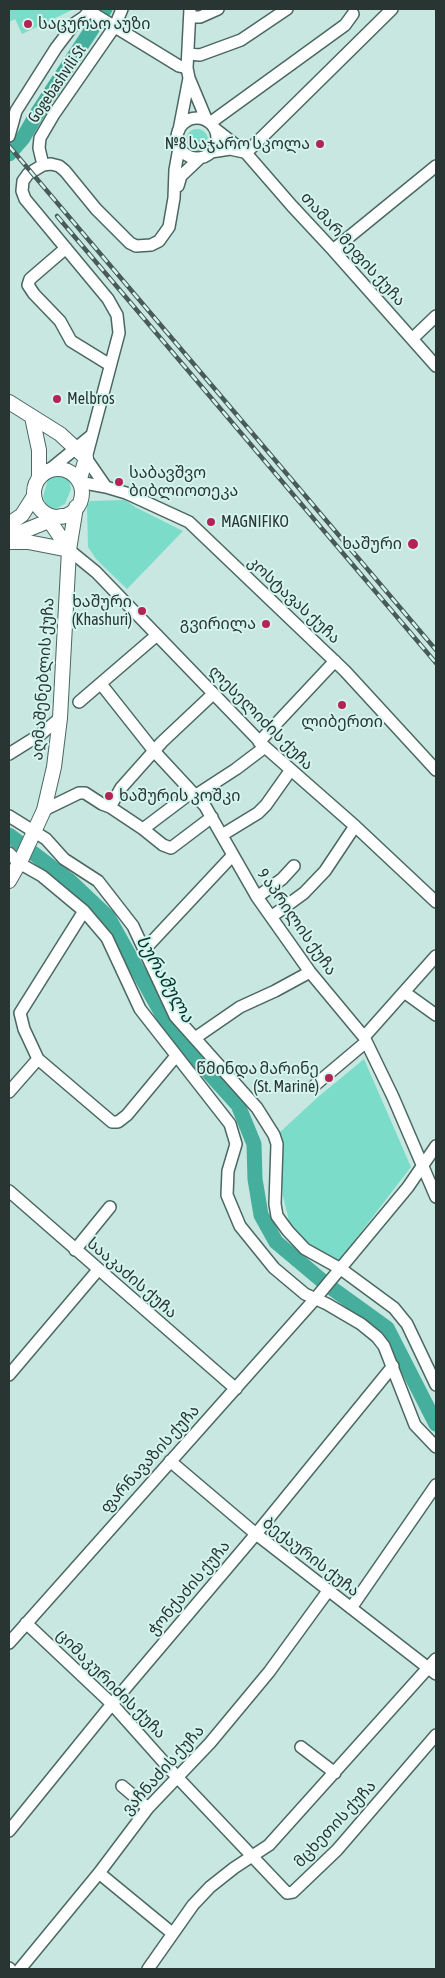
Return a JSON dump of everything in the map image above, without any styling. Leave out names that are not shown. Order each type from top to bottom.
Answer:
[{"type":"main road","points":[[9,402],[60,434],[86,458],[79,482],[81,497],[76,507],[71,512],[51,516],[9,537]]},
{"type":"main road","points":[[32,417],[43,474]]},
{"type":"main road","points":[[9,524],[22,515],[34,496],[36,484],[43,474],[57,469],[65,470],[73,474],[79,482]]},
{"type":"main road","points":[[34,496],[38,506],[51,516],[69,550]]},
{"type":"main road","name":"აღმაშენებლის ქუჩა","points":[[13,867],[44,810],[54,767],[60,718],[69,550],[76,507]]},
{"type":"main road","points":[[9,542],[28,542],[69,550]]},
{"type":"street","name":"Gogebashvili St","points":[[42,164],[39,148],[40,138],[54,114],[114,26],[122,9]]},
{"type":"street","points":[[106,487],[86,458],[119,333],[117,315],[108,299],[25,199],[22,191],[23,182],[28,174],[42,164],[51,164],[65,171],[96,209],[130,243],[136,246],[151,245],[159,241],[164,236],[172,215],[175,170],[179,148],[177,136],[188,73],[190,13],[200,17],[218,9]]},
{"type":"street","points":[[188,54],[200,55],[241,40],[287,9]]},
{"type":"street","points":[[174,198],[181,176],[200,158],[211,152],[230,149],[246,153],[392,9]]},
{"type":"street","points":[[9,136],[12,128],[12,107],[74,23],[90,11],[188,73],[217,141],[211,152]]},
{"type":"street","points":[[210,124],[345,25],[353,14]]},
{"type":"street","points":[[178,130],[188,120],[201,118],[210,124]]},
{"type":"street","name":"თამარ მეფის ქუჩა","points":[[210,124],[246,153],[436,366]]},
{"type":"street","points":[[179,148],[188,156],[200,158]]},
{"type":"street","points":[[333,250],[436,166]]},
{"type":"street","points":[[66,248],[30,279],[28,285],[34,294],[60,320],[71,341],[110,365]]},
{"type":"street","points":[[412,339],[436,316]]},
{"type":"street","points":[[43,474],[92,435]]},
{"type":"street","name":"კოსტავას ქუჩა","points":[[79,482],[126,493],[188,522],[335,661],[436,770]]},
{"type":"street","name":"ლესელიძის ქუჩა","points":[[69,550],[96,572],[290,771],[355,826],[436,902]]},
{"type":"street","points":[[79,702],[157,635]]},
{"type":"street","points":[[143,829],[194,793],[236,769],[262,744],[335,661]]},
{"type":"street","name":"9 აპრილის ქუჩა","points":[[101,684],[154,751],[194,793],[212,817],[257,897],[310,972],[365,1039],[393,1097],[421,1166],[436,1197]]},
{"type":"street","points":[[110,807],[121,788],[154,751],[213,694]]},
{"type":"street","points":[[9,754],[40,734],[60,718]]},
{"type":"street","points":[[222,836],[258,813],[266,805],[290,771]]},
{"type":"street","points":[[44,810],[82,792],[110,807],[143,829],[162,845],[171,848],[212,817]]},
{"type":"street","points":[[9,816],[33,833],[46,839],[64,858],[98,881],[133,926],[146,949],[175,1016],[257,1108],[274,1135],[277,1144],[275,1204],[277,1216],[305,1249],[394,1308],[407,1324],[436,1385]]},
{"type":"street","points":[[271,917],[304,893],[325,871],[355,826]]},
{"type":"street","points":[[146,949],[233,855]]},
{"type":"street","points":[[257,897],[282,879],[294,866]]},
{"type":"street","points":[[13,867],[42,876],[84,911],[107,938],[140,1009],[230,1124],[236,1144],[228,1171],[227,1195],[240,1226],[274,1268],[305,1294],[327,1304],[370,1330],[384,1346],[415,1425],[436,1447]]},
{"type":"street","points":[[84,911],[20,1013],[24,1029],[38,1059],[112,1122],[118,1122],[176,1056]]},
{"type":"street","points":[[315,1085],[365,1039],[436,956]]},
{"type":"street","points":[[195,1038],[240,1007],[276,991],[310,972]]},
{"type":"street","points":[[404,992],[436,1015]]},
{"type":"street","points":[[9,1092],[38,1059]]},
{"type":"street","points":[[338,1272],[412,1182],[436,1146]]},
{"type":"street","name":"სააკაძის ქუჩა","points":[[11,1198],[75,1250],[236,1389]]},
{"type":"street","points":[[75,1250],[110,1207]]},
{"type":"street","points":[[9,1375],[98,1270]]},
{"type":"street","name":"ფარნავაზის ქუჩა","points":[[9,1643],[338,1272]]},
{"type":"street","name":"ჭონქაძის ქუჩა","points":[[9,1831],[393,1366]]},
{"type":"street","name":"ბექაურის ქუჩა","points":[[170,1461],[256,1534],[328,1591],[434,1667]]},
{"type":"street","points":[[350,1608],[436,1485]]},
{"type":"street","name":"ვაჩნაძის ქუჩა","points":[[20,1969],[99,1873],[148,1808],[210,1743],[269,1672],[328,1591]]},
{"type":"street","name":"ციმაკურიძის ქუჩა","points":[[26,1623],[112,1704],[178,1778],[253,1856]]},
{"type":"street","points":[[148,1969],[193,1905],[210,1887],[234,1868],[269,1845],[434,1667]]},
{"type":"street","name":"მცხეთის ქუჩა","points":[[253,1856],[285,1891],[293,1892],[338,1850],[434,1741]]},
{"type":"street","points":[[301,1747],[335,1772]]},
{"type":"street","points":[[122,1786],[148,1808]]},
{"type":"street","points":[[99,1873],[172,1933]]},
{"type":"green space","name":"საცურაო აუზი","points":[[9,9],[74,9],[22,34],[15,19],[9,22]]},
{"type":"green space","points":[[197,129],[205,132],[208,140],[205,148],[197,151],[189,148],[186,140],[189,132]]},
{"type":"green space","points":[[57,474],[66,476],[69,479],[71,489],[65,504],[55,509],[47,506],[43,497],[48,479]]},
{"type":"green space","points":[[125,500],[183,531],[127,589],[96,559],[88,547],[87,506],[90,501]]},
{"type":"green space","points":[[364,1059],[411,1167],[338,1262],[303,1240],[290,1225],[283,1196],[279,1133],[318,1097]]},
{"type":"waterway","name":"სურამულა","points":[[9,154],[23,138],[105,9]]},
{"type":"waterway","name":"სურამულა","points":[[9,835],[70,881],[108,917],[172,1032],[238,1105],[254,1144],[255,1179],[261,1215],[276,1242],[326,1284],[387,1328],[436,1424]]},
{"type":"railway","points":[[9,146],[436,650]]},
{"type":"railway","points":[[57,216],[436,663]]},
{"type":"place","name":"საცურაო აუზი","points":[[28,24]]},
{"type":"place","name":"№8 საჯარო სკოლა","points":[[320,144]]},
{"type":"place","name":"Melbros","points":[[57,399]]},
{"type":"place","name":"საბავშვო ბიბლიოთეკა","points":[[119,482]]},
{"type":"place","name":"MAGNIFIKO","points":[[211,522]]},
{"type":"place","name":"ხაშური","points":[[413,544]]},
{"type":"place","name":"ხაშური (Khashuri)","points":[[142,611]]},
{"type":"place","name":"გვირილა","points":[[266,624]]},
{"type":"place","name":"ლიბერთი","points":[[342,705]]},
{"type":"place","name":"ხაშურის კოშკი","points":[[109,796]]},
{"type":"place","name":"წმინდა მარინე (St. Marine)","points":[[329,1078]]}]
